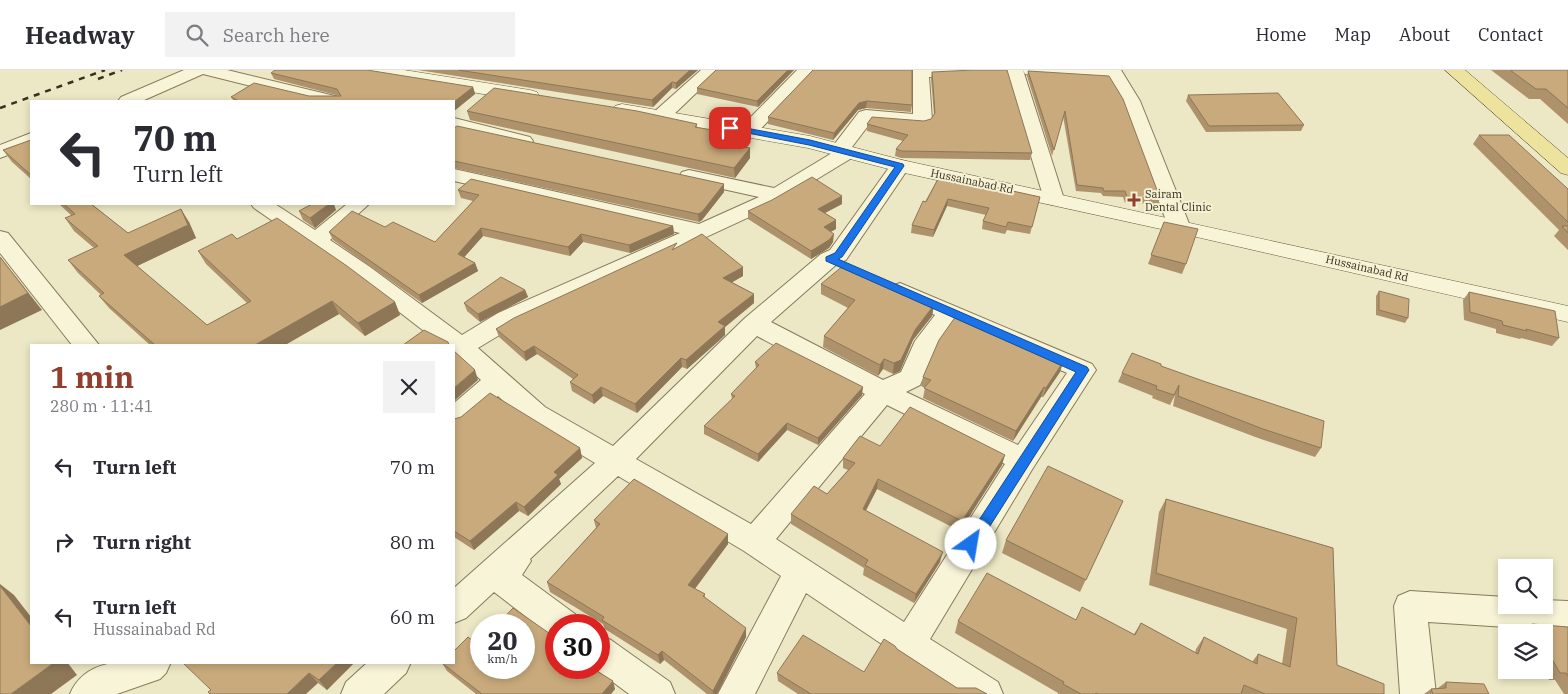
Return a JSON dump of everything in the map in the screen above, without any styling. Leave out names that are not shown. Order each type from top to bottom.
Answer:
[{"type":"main road","points":[[1454,70],[1568,169]]},
{"type":"main road","points":[[1469,70],[1568,154]]},
{"type":"street","points":[[132,100],[162,95],[199,70]]},
{"type":"street","points":[[206,70],[329,100]]},
{"type":"street","points":[[371,70],[549,99]]},
{"type":"street","points":[[661,116],[711,70]]},
{"type":"street","points":[[748,131],[807,70]]},
{"type":"street","points":[[461,347],[507,319],[776,195],[844,151],[866,116],[923,120],[920,72],[978,70]]},
{"type":"street","points":[[1014,70],[1054,199]]},
{"type":"street","points":[[1031,70],[1114,73],[1131,101],[1178,226]]},
{"type":"street","points":[[462,116],[493,90]]},
{"type":"street","name":"Hussainabad Rd","points":[[605,107],[748,131],[844,151],[900,166],[1178,226],[1568,314]]},
{"type":"street","points":[[462,116],[540,144]]},
{"type":"street","points":[[0,152],[30,140]]},
{"type":"street","points":[[549,614],[499,577],[754,324],[829,259],[838,255],[900,166]]},
{"type":"street","points":[[672,173],[776,195]]},
{"type":"street","points":[[455,175],[701,231]]},
{"type":"street","points":[[262,205],[362,272],[461,347],[535,414],[755,542],[908,645],[985,694]]},
{"type":"street","points":[[316,241],[358,205]]},
{"type":"street","points":[[0,238],[85,344]]},
{"type":"street","points":[[829,259],[855,270]]},
{"type":"street","points":[[881,282],[1083,370],[1023,460],[908,645]]},
{"type":"street","points":[[755,542],[883,392],[912,378],[924,347],[950,312]]},
{"type":"street","points":[[754,324],[883,392],[1023,460]]},
{"type":"street","points":[[455,417],[498,381]]},
{"type":"street","points":[[455,607],[615,462]]},
{"type":"street","points":[[736,694],[800,572]]},
{"type":"street","points":[[1418,694],[1410,606],[1568,616]]},
{"type":"street","points":[[610,659],[657,694]]},
{"type":"street","points":[[106,689],[152,664]]},
{"type":"street","points":[[359,694],[392,664]]},
{"type":"building","points":[[275,70],[367,70],[473,87],[455,101],[237,100],[231,97],[254,83],[309,96],[341,96],[337,89],[271,73]]},
{"type":"building","points":[[458,70],[690,70],[676,83],[672,82],[652,100]]},
{"type":"building","points":[[716,70],[788,70],[757,101],[697,88]]},
{"type":"building","points":[[813,70],[912,70],[912,105],[867,101],[859,103],[834,133],[768,117]]},
{"type":"building","points":[[1007,70],[1032,153],[902,151],[896,149],[908,135],[867,124],[872,117],[924,121],[931,119],[935,113],[932,72]]},
{"type":"building","points":[[1510,70],[1568,70],[1568,108],[1546,89],[1536,89]]},
{"type":"building","points":[[1028,71],[1109,76],[1123,99],[1160,198],[1127,197],[1125,191],[1104,191],[1103,188],[1077,185],[1065,111],[1054,150]]},
{"type":"building","points":[[494,88],[637,111],[697,124],[695,127],[735,134],[727,144],[750,148],[734,168],[467,111]]},
{"type":"building","points":[[1278,93],[1304,125],[1209,126],[1188,95]]},
{"type":"building","points":[[457,126],[724,184],[702,212],[698,214],[455,161],[455,127]]},
{"type":"building","points":[[1479,135],[1509,135],[1568,189],[1568,222]]},
{"type":"building","points":[[30,140],[30,174],[3,150]]},
{"type":"building","points":[[940,175],[1040,197],[1032,227],[1008,222],[1006,227],[983,221],[989,208],[948,199],[934,230],[912,225],[923,201],[926,202]]},
{"type":"building","points":[[812,177],[842,196],[818,209],[836,220],[824,227],[834,234],[829,240],[811,251],[748,211],[772,200]]},
{"type":"building","points":[[471,179],[673,226],[629,245],[581,234],[568,247],[481,228],[458,254],[475,263],[419,295],[329,232],[352,211],[385,227],[393,222],[435,242],[479,195],[458,190]]},
{"type":"building","points":[[65,205],[92,205],[128,233],[181,209],[188,225],[124,255],[207,325],[251,301],[198,251],[232,234],[237,239],[277,218],[395,302],[358,323],[332,301],[257,344],[154,344],[99,296],[104,293],[68,260],[98,246],[65,218],[75,214]]},
{"type":"building","points":[[310,205],[328,205],[310,218],[299,211]]},
{"type":"building","points":[[1164,222],[1198,229],[1186,264],[1151,255]]},
{"type":"building","points":[[1562,226],[1568,226],[1568,233]]},
{"type":"building","points":[[702,234],[743,267],[723,278],[754,294],[718,322],[725,326],[686,360],[681,358],[635,404],[601,387],[592,395],[570,382],[578,375],[534,346],[524,352],[496,329],[514,318],[677,243],[672,250]]},
{"type":"building","points":[[0,257],[28,293],[0,307]]},
{"type":"building","points":[[844,265],[934,305],[915,330],[901,360],[894,363],[884,359],[880,365],[824,336],[855,300],[821,284]]},
{"type":"building","points":[[501,277],[525,290],[478,314],[464,303]]},
{"type":"building","points":[[1379,291],[1409,299],[1408,318],[1379,310]]},
{"type":"building","points":[[1469,292],[1555,311],[1559,338],[1503,325],[1502,321],[1470,312]]},
{"type":"building","points":[[956,316],[1063,362],[1046,388],[1044,387],[1016,431],[924,388],[931,380],[923,377],[939,340]]},
{"type":"building","points":[[424,330],[449,344],[404,344]]},
{"type":"building","points":[[776,343],[863,387],[818,438],[787,423],[758,454],[704,426],[735,396],[731,394],[759,365],[755,362]]},
{"type":"building","points":[[455,352],[475,370],[455,387]]},
{"type":"building","points":[[1132,353],[1161,364],[1161,366],[1206,382],[1324,421],[1321,448],[1263,429],[1178,396],[1179,385],[1174,395],[1156,389],[1157,386],[1122,373]]},
{"type":"building","points":[[490,393],[580,448],[554,472],[558,475],[524,507],[516,502],[470,541],[455,532],[455,419],[461,417]]},
{"type":"building","points":[[910,407],[1005,455],[962,521],[878,479],[863,509],[943,552],[916,594],[865,565],[868,560],[791,514],[814,486],[827,494],[855,463],[843,458],[860,436],[880,446]]},
{"type":"building","points":[[1048,466],[1123,501],[1086,580],[1006,540]]},
{"type":"building","points":[[634,479],[728,534],[688,585],[705,594],[703,596],[746,628],[713,691],[662,651],[658,655],[610,625],[610,614],[599,614],[547,582],[600,524],[594,520]]},
{"type":"building","points":[[1166,499],[1333,548],[1337,665],[1384,684],[1384,694],[1265,694],[1244,685],[1241,694],[1081,694],[1063,684],[1064,682],[958,621],[987,573],[1076,620],[1082,607],[1135,635],[1141,623],[1198,654],[1204,637],[1257,664],[1258,654],[1290,667],[1297,618],[1156,573]]},
{"type":"building","points":[[0,586],[30,625],[30,664],[52,664],[11,694],[0,694]]},
{"type":"building","points":[[513,608],[522,614],[507,614]]},
{"type":"building","points":[[535,623],[545,630],[545,679],[610,679],[613,681],[602,694],[482,694],[443,664],[455,664],[455,650],[468,637],[470,639],[470,679],[535,679]]},
{"type":"building","points":[[1553,626],[1568,627],[1568,676],[1566,673],[1560,673],[1553,661]]},
{"type":"building","points":[[803,635],[864,672],[884,639],[957,688],[976,688],[987,694],[811,694],[777,673]]},
{"type":"building","points":[[184,664],[336,664],[319,680],[309,673],[287,694],[210,694],[208,692],[211,690]]},
{"type":"building","points":[[1446,682],[1484,684],[1489,694],[1433,694],[1431,689],[1446,688]]},
{"type":"railway","points":[[0,108],[105,70]]},
{"type":"railway","points":[[98,79],[122,70]]},
{"type":"place","name":"Sairam Dental Clinic","points":[[1134,200]]},
{"type":"route","points":[[730,128],[810,142],[900,166],[838,255],[829,259],[1083,370],[1023,460],[971,544]]}]
